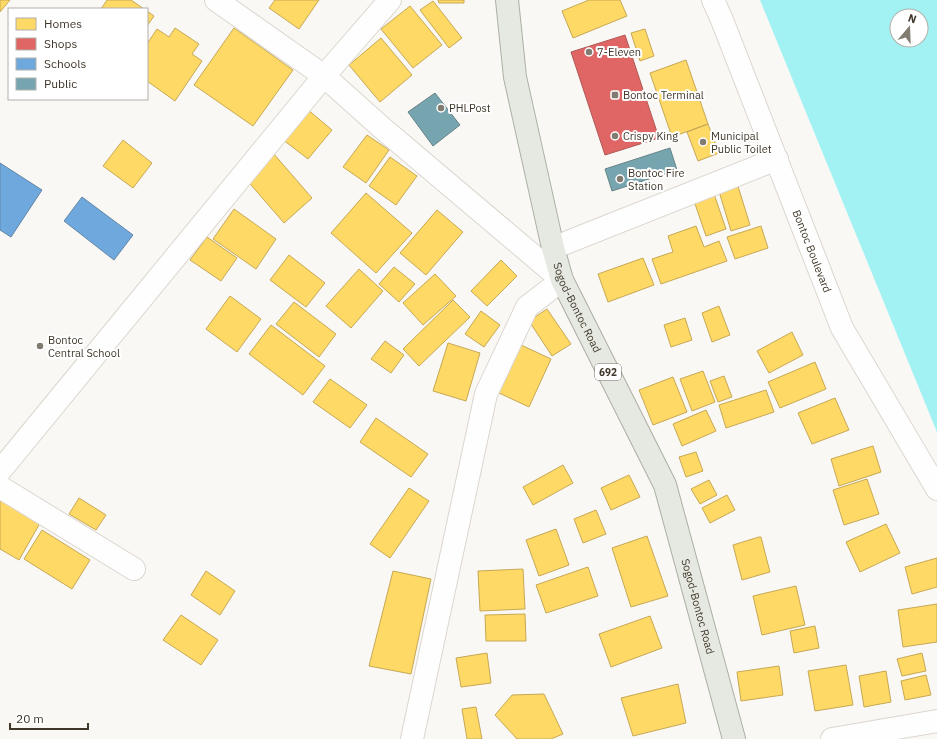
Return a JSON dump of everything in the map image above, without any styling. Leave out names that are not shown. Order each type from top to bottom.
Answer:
[{"type":"main road","name":"Sogod-Bontoc Road","points":[[506,0],[516,77],[553,248],[562,280],[665,485],[734,739]]},
{"type":"street","points":[[216,0],[324,76],[381,128],[562,280],[527,307],[486,394],[412,739]]},
{"type":"street","points":[[0,471],[324,76],[390,0]]},
{"type":"street","name":"Bontoc Boulevard","points":[[712,0],[722,20],[842,328],[937,489]]},
{"type":"street","points":[[553,248],[777,159]]},
{"type":"street","points":[[0,487],[134,569]]},
{"type":"street","points":[[832,739],[937,721]]},
{"type":"water","points":[[760,0],[937,0],[937,432]]},
{"type":"building: Homes","points":[[0,0],[10,0],[0,12]]},
{"type":"building: Homes","points":[[107,0],[131,0],[143,8],[102,8]]},
{"type":"building: Homes","points":[[275,0],[319,0],[299,29],[269,8]]},
{"type":"building: Homes","points":[[438,0],[464,0],[464,3],[439,3]]},
{"type":"building: Homes","points":[[589,0],[620,0],[627,16],[573,38],[562,11]]},
{"type":"building: Homes","points":[[433,1],[462,38],[449,48],[420,10]]},
{"type":"building: Homes","points":[[410,6],[442,45],[413,68],[381,29]]},
{"type":"building: Homes","points":[[148,12],[154,16],[148,25]]},
{"type":"building: Homes","points":[[175,28],[199,44],[192,54],[202,61],[175,101],[148,82],[148,42],[157,29],[169,37]]},
{"type":"building: Homes","points":[[234,28],[293,70],[253,126],[194,85]]},
{"type":"building: Homes","points":[[645,29],[654,56],[640,61],[631,33]]},
{"type":"building: Homes","points":[[381,38],[412,75],[380,102],[349,65]]},
{"type":"building: Homes","points":[[686,60],[708,124],[672,137],[650,73]]},
{"type":"building: Homes","points":[[307,109],[332,130],[308,159],[282,139]]},
{"type":"building: Homes","name":"Municipal Public Toilet","points":[[708,124],[719,153],[698,161],[687,132]]},
{"type":"building: Homes","points":[[367,135],[389,150],[366,183],[343,167]]},
{"type":"building: Homes","points":[[123,140],[152,163],[133,188],[103,166]]},
{"type":"building: Homes","points":[[273,153],[312,198],[284,223],[245,178]]},
{"type":"building: Homes","points":[[390,157],[417,176],[396,205],[369,186]]},
{"type":"building: Homes","points":[[737,183],[750,225],[731,231],[718,188]]},
{"type":"building: Homes","points":[[713,191],[726,229],[706,236],[693,198]]},
{"type":"building: Homes","points":[[366,193],[412,233],[376,273],[331,233]]},
{"type":"building: Homes","points":[[234,209],[276,239],[256,269],[213,239]]},
{"type":"building: Homes","points":[[437,210],[463,232],[426,275],[400,253]]},
{"type":"building: Homes","points":[[696,226],[704,247],[719,241],[727,261],[661,284],[652,259],[673,252],[668,236]]},
{"type":"building: Homes","points":[[761,226],[768,248],[735,259],[727,237]]},
{"type":"building: Homes","points":[[207,237],[237,258],[221,281],[190,260]]},
{"type":"building: Homes","points":[[289,255],[325,283],[306,307],[270,280]]},
{"type":"building: Homes","points":[[643,258],[654,285],[608,302],[598,274]]},
{"type":"building: Homes","points":[[501,260],[517,276],[487,306],[471,291]]},
{"type":"building: Homes","points":[[394,267],[415,284],[399,302],[379,284]]},
{"type":"building: Homes","points":[[359,269],[383,291],[351,328],[326,306]]},
{"type":"building: Homes","points":[[435,274],[456,296],[423,325],[403,303]]},
{"type":"building: Homes","points":[[230,296],[261,319],[237,352],[206,329]]},
{"type":"building: Homes","points":[[453,300],[470,317],[419,366],[403,349]]},
{"type":"building: Homes","points":[[294,302],[336,334],[319,357],[276,324]]},
{"type":"building: Homes","points":[[719,306],[730,335],[712,342],[702,313]]},
{"type":"building: Homes","points":[[547,309],[571,344],[552,356],[529,321]]},
{"type":"building: Homes","points":[[481,311],[500,325],[484,347],[465,334]]},
{"type":"building: Homes","points":[[685,318],[692,340],[671,347],[664,325]]},
{"type":"building: Homes","points":[[271,325],[325,366],[303,395],[249,354]]},
{"type":"building: Homes","points":[[792,332],[803,355],[769,373],[757,351]]},
{"type":"building: Homes","points":[[385,341],[404,355],[391,373],[371,359]]},
{"type":"building: Homes","points":[[448,343],[480,353],[466,401],[433,391]]},
{"type":"building: Homes","points":[[521,345],[551,359],[529,407],[499,393]]},
{"type":"building: Homes","points":[[815,362],[826,389],[780,408],[768,382]]},
{"type":"building: Homes","points":[[703,371],[715,402],[692,411],[680,379]]},
{"type":"building: Homes","points":[[724,376],[732,397],[718,402],[710,381]]},
{"type":"building: Homes","points":[[673,377],[687,412],[653,425],[639,390]]},
{"type":"building: Homes","points":[[330,379],[367,405],[350,428],[313,402]]},
{"type":"building: Homes","points":[[766,390],[774,412],[726,428],[719,405]]},
{"type":"building: Homes","points":[[835,398],[849,430],[812,444],[798,413]]},
{"type":"building: Homes","points":[[706,410],[716,431],[682,446],[673,424]]},
{"type":"building: Homes","points":[[376,418],[428,454],[411,477],[360,442]]},
{"type":"building: Homes","points":[[873,446],[881,472],[839,486],[831,459]]},
{"type":"building: Homes","points":[[696,452],[703,471],[686,477],[679,457]]},
{"type":"building: Homes","points":[[563,465],[573,483],[533,505],[523,487]]},
{"type":"building: Homes","points":[[629,475],[640,497],[611,510],[601,488]]},
{"type":"building: Homes","points":[[867,479],[879,514],[844,525],[833,490]]},
{"type":"building: Homes","points":[[709,480],[717,495],[700,504],[691,489]]},
{"type":"building: Homes","points":[[409,488],[429,501],[390,558],[370,544]]},
{"type":"building: Homes","points":[[727,495],[735,510],[710,523],[702,508]]},
{"type":"building: Homes","points":[[79,498],[106,515],[96,530],[69,514]]},
{"type":"building: Homes","points":[[0,499],[40,523],[19,560],[0,549]]},
{"type":"building: Homes","points":[[596,510],[606,534],[583,543],[574,519]]},
{"type":"building: Homes","points":[[886,524],[900,553],[860,572],[846,542]]},
{"type":"building: Homes","points":[[556,529],[569,565],[539,576],[526,540]]},
{"type":"building: Homes","points":[[42,530],[90,560],[72,589],[24,559]]},
{"type":"building: Homes","points":[[647,536],[668,596],[631,607],[612,548]]},
{"type":"building: Homes","points":[[761,537],[770,572],[742,580],[733,545]]},
{"type":"building: Homes","points":[[937,558],[937,587],[912,594],[905,567]]},
{"type":"building: Homes","points":[[588,567],[598,596],[546,613],[536,585]]},
{"type":"building: Homes","points":[[523,569],[525,609],[480,611],[478,571]]},
{"type":"building: Homes","points":[[206,571],[235,591],[220,615],[191,595]]},
{"type":"building: Homes","points":[[393,571],[431,579],[411,674],[369,666]]},
{"type":"building: Homes","points":[[796,586],[805,625],[762,635],[753,596]]},
{"type":"building: Homes","points":[[937,604],[937,642],[903,647],[898,610]]},
{"type":"building: Homes","points":[[525,614],[526,641],[486,641],[485,615]]},
{"type":"building: Homes","points":[[181,615],[218,640],[201,665],[163,640]]},
{"type":"building: Homes","points":[[650,616],[662,648],[611,667],[599,634]]},
{"type":"building: Homes","points":[[815,626],[819,648],[794,653],[790,631]]},
{"type":"building: Homes","points":[[487,653],[491,683],[461,687],[456,658]]},
{"type":"building: Homes","points":[[922,653],[926,671],[902,676],[897,659]]},
{"type":"building: Homes","points":[[846,665],[853,705],[815,711],[808,671]]},
{"type":"building: Homes","points":[[779,666],[783,695],[741,701],[737,672]]},
{"type":"building: Homes","points":[[886,671],[891,702],[864,707],[859,676]]},
{"type":"building: Homes","points":[[926,675],[931,695],[905,700],[901,681]]},
{"type":"building: Homes","points":[[678,684],[686,723],[633,736],[621,698]]},
{"type":"building: Homes","points":[[544,694],[563,734],[551,739],[517,739],[495,715],[512,695]]},
{"type":"building: Homes","points":[[476,707],[482,739],[467,739],[462,709]]},
{"type":"building: Shops","name":"Bontoc Terminal","points":[[625,35],[659,138],[605,155],[571,52]]},
{"type":"building: Schools","points":[[0,163],[42,190],[11,237],[0,230]]},
{"type":"building: Schools","points":[[82,197],[133,235],[114,260],[64,221]]},
{"type":"building: Public","points":[[435,93],[460,125],[433,146],[408,112]]},
{"type":"building: Public","points":[[670,148],[677,170],[612,191],[605,169]]},
{"type":"place","name":"7-Eleven","points":[[589,52]]},
{"type":"place","name":"Bontoc Terminal","points":[[615,95]]},
{"type":"place","name":"PHLPost","points":[[441,108]]},
{"type":"place","name":"Crispy King","points":[[615,136]]},
{"type":"place","name":"Municipal Public Toilet","points":[[703,142]]},
{"type":"place","name":"Bontoc Fire Station","points":[[620,179]]},
{"type":"place","name":"Bontoc Central School","points":[[40,346]]}]
